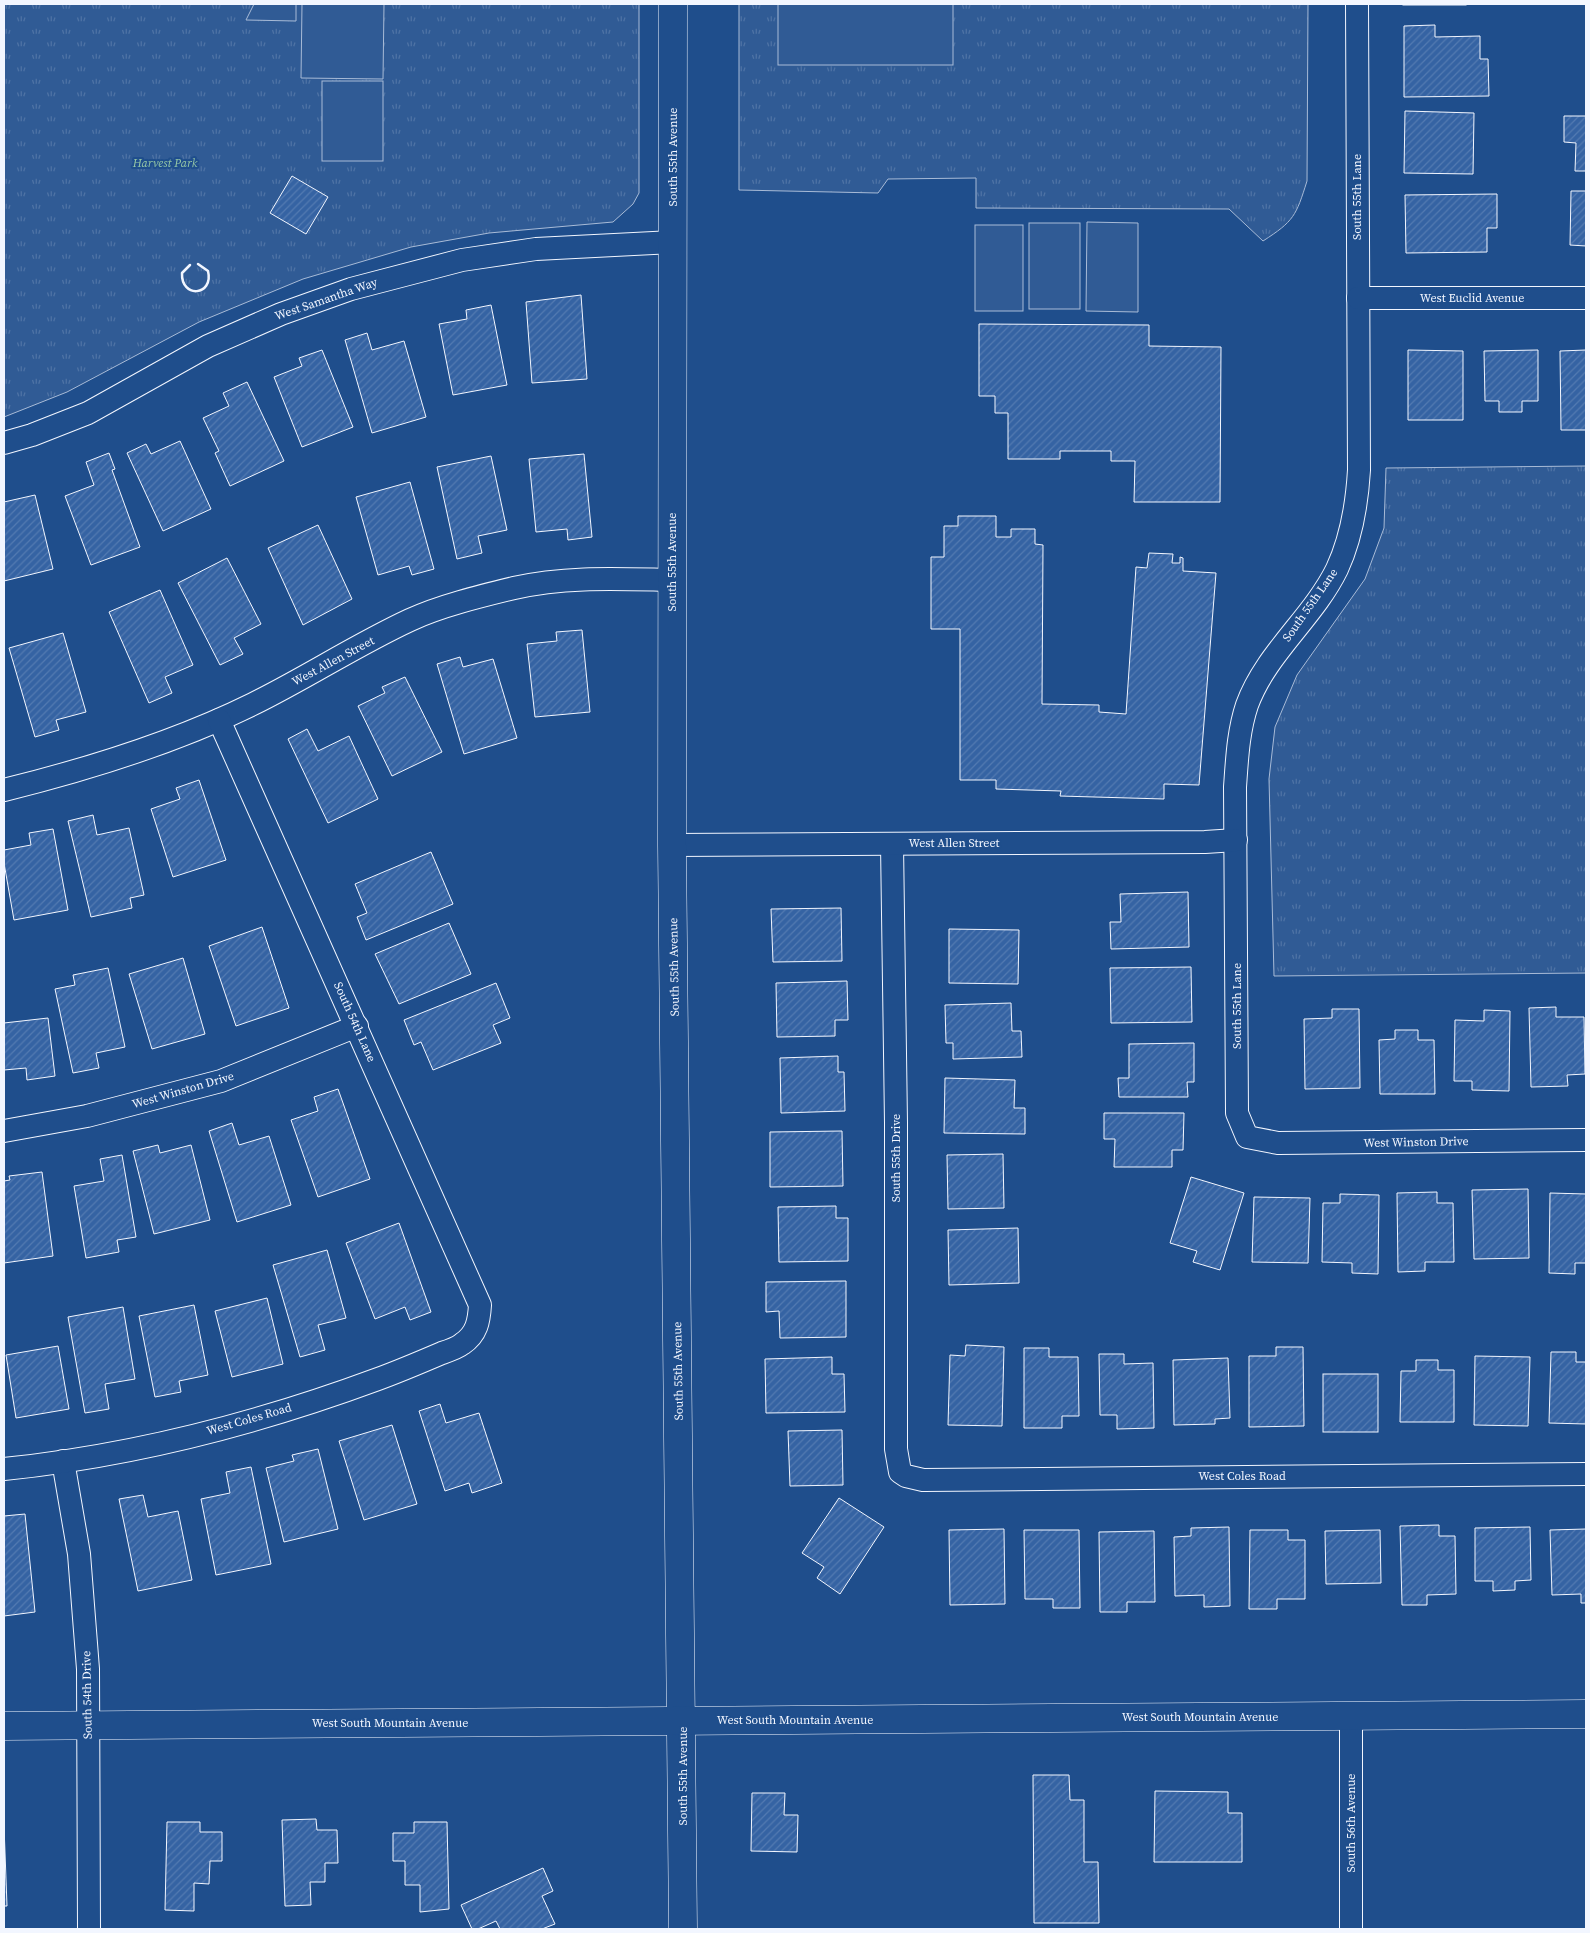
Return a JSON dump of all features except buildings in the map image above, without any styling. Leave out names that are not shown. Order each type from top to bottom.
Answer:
[{"type":"street","name":"South 55th Avenue","points":[[673,4],[672,845],[683,1929]]},
{"type":"street","name":"South 55th Lane","points":[[1247,1137],[1237,1113],[1235,787],[1238,743],[1247,705],[1269,662],[1315,602],[1336,570],[1355,508],[1359,470],[1356,4]]},
{"type":"street","name":"West Samantha Way","points":[[4,444],[32,436],[88,413],[208,346],[281,314],[351,289],[462,260],[564,247],[673,242]]},
{"type":"street","name":"West Euclid Avenue","points":[[1358,298],[1586,298]]},
{"type":"street","name":"West Allen Street","points":[[4,790],[126,755],[219,720],[255,704],[411,619],[470,600],[516,587],[564,581],[608,578],[672,580]]},
{"type":"street","name":"South 54th Lane","points":[[219,720],[480,1305],[479,1326]]},
{"type":"street","name":"West Allen Street","points":[[672,845],[1205,842],[1236,840]]},
{"type":"street","name":"South 55th Drive","points":[[892,844],[896,1123],[896,1449],[900,1472]]},
{"type":"street","name":"West Winston Drive","points":[[4,1131],[87,1116],[221,1081],[356,1026]]},
{"type":"street","name":"West Winston Drive","points":[[1247,1137],[1278,1143],[1586,1140]]},
{"type":"street","name":"West Coles Road","points":[[4,1469],[64,1461],[165,1442],[245,1422],[340,1393],[462,1344],[479,1326]]},
{"type":"street","name":"South 54th Drive","points":[[64,1461],[79,1554],[88,1669],[89,1929]]},
{"type":"street","name":"West Coles Road","points":[[900,1472],[906,1476],[922,1480],[1586,1474]]},
{"type":"street","name":"West South Mountain Avenue","points":[[4,1726],[1586,1714]]},
{"type":"street","name":"South 56th Avenue","points":[[1351,1716],[1351,1929]]},
{"type":"green space","name":"Harvest Park","points":[[4,4],[639,4],[639,193],[633,204],[613,222],[489,233],[411,247],[303,279],[199,322],[67,392],[4,417]]},
{"type":"green space","points":[[739,4],[1308,4],[1307,181],[1292,217],[1263,241],[1229,209],[976,208],[976,178],[888,179],[878,193],[739,190]]},
{"type":"green space","points":[[1586,466],[1586,973],[1274,976],[1269,779],[1275,727],[1297,675],[1365,579],[1384,528],[1386,468]]},
{"type":"shaded area","points":[[254,4],[296,4],[296,21],[246,20]]},
{"type":"shaded area","points":[[302,4],[384,4],[383,79],[301,78]]},
{"type":"shaded area","points":[[778,4],[953,4],[953,65],[778,65]]},
{"type":"shaded area","points":[[322,81],[383,81],[383,161],[322,161]]},
{"type":"shaded area","points":[[1087,222],[1138,223],[1138,312],[1086,311]]},
{"type":"shaded area","points":[[1029,223],[1080,223],[1080,309],[1029,309]]},
{"type":"shaded area","points":[[975,225],[1023,225],[1023,311],[975,311]]},
{"type":"wall","points":[[190,265],[182,273],[183,281],[186,287],[197,291],[206,286],[209,279],[208,271],[198,264]]}]
